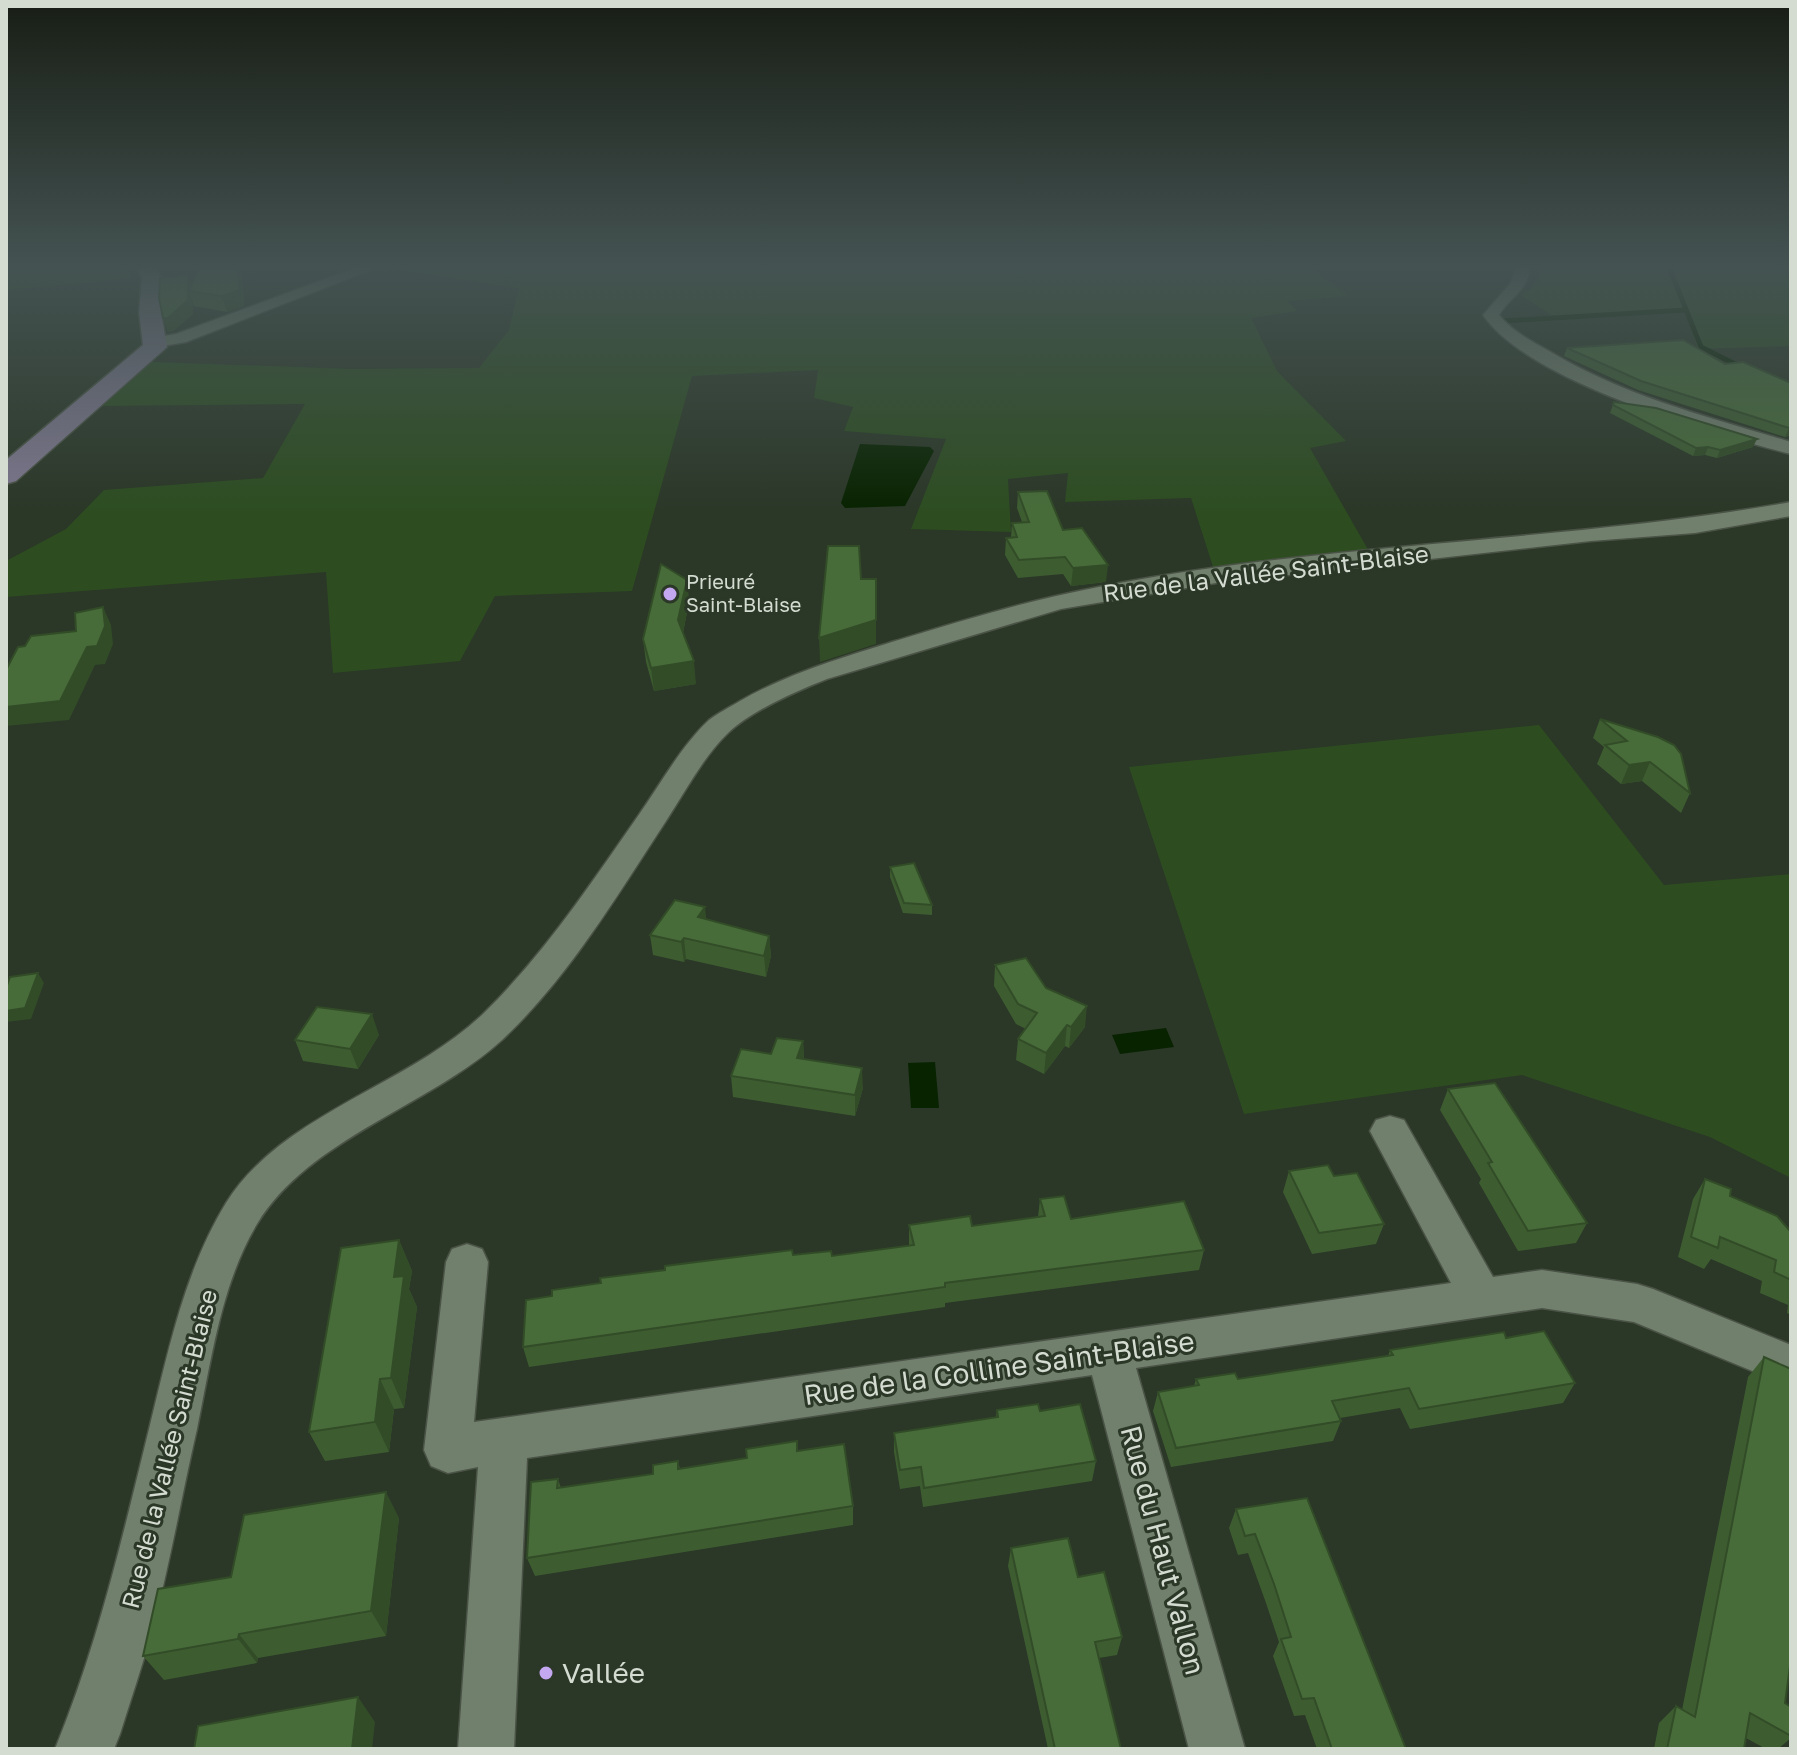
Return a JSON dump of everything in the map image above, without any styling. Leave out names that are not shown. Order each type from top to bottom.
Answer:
[{"type":"street","points":[[6,475],[154,349]]},
{"type":"street","points":[[1532,349],[1557,365],[1616,394],[1791,448]]},
{"type":"street","name":"Rue de la Vallée Saint-Blaise","points":[[83,1749],[92,1734],[124,1636],[199,1318],[221,1255],[243,1211],[274,1175],[329,1132],[442,1065],[487,1032],[519,1000],[564,948],[690,763],[726,721],[784,687],[818,673],[990,620],[1060,602],[1216,576],[1591,534],[1695,526],[1791,509]]},
{"type":"street","points":[[1390,1131],[1482,1298]]},
{"type":"street","name":"Rue de la Colline Saint-Blaise","points":[[467,1262],[448,1450],[504,1439],[1542,1289],[1637,1303],[1791,1366]]},
{"type":"street","name":"Rue du Haut Vallon","points":[[1109,1352],[1217,1749]]},
{"type":"street","points":[[486,1749],[504,1439]]},
{"type":"shaded area","points":[[494,349],[1266,349],[1277,371],[1346,441],[1310,448],[1374,560],[1216,576],[1191,498],[1065,502],[1068,473],[1008,479],[1011,532],[911,529],[946,439],[844,431],[853,407],[814,398],[818,370],[692,376],[632,591],[495,596],[460,661],[333,673],[326,572],[6,597],[6,561],[66,529],[104,490],[263,478],[305,404],[100,406],[152,362],[351,369],[479,368]]},
{"type":"shaded area","points":[[860,444],[930,447],[934,451],[905,506],[845,508],[841,503]]},
{"type":"shaded area","points":[[1539,725],[1664,885],[1791,874],[1791,1178],[1710,1137],[1522,1075],[1244,1114],[1129,767]]},
{"type":"shaded area","points":[[1166,1028],[1174,1047],[1120,1054],[1112,1035]]},
{"type":"shaded area","points":[[935,1062],[939,1108],[911,1108],[908,1063]]},
{"type":"building","points":[[1569,349],[1699,349],[1725,364],[1743,362],[1791,383],[1791,427],[1789,428],[1641,381]]},
{"type":"building","points":[[1614,402],[1656,408],[1757,439],[1720,450],[1696,448],[1613,405]]},
{"type":"building","points":[[1047,491],[1063,530],[1082,528],[1108,565],[1073,568],[1065,557],[1019,560],[1006,538],[1017,537],[1012,523],[1029,522],[1018,492]]},
{"type":"building","points":[[828,546],[859,546],[861,579],[876,579],[876,620],[819,638]]},
{"type":"building","points":[[661,564],[687,580],[678,620],[694,661],[651,668],[643,639]]},
{"type":"building","points":[[103,607],[105,626],[97,646],[87,647],[60,701],[6,707],[6,670],[18,647],[25,646],[31,636],[76,631],[75,613]]},
{"type":"building","points":[[1600,719],[1674,745],[1681,754],[1690,793],[1650,762],[1629,765],[1605,745],[1627,741]]},
{"type":"building","points":[[914,863],[932,905],[904,903],[890,867]]},
{"type":"building","points":[[675,900],[705,907],[698,917],[769,936],[764,956],[684,938],[681,942],[650,935]]},
{"type":"building","points":[[1026,958],[1046,988],[1087,1006],[1071,1027],[1067,1025],[1046,1053],[1018,1039],[1037,1013],[1018,1004],[995,965]]},
{"type":"building","points":[[38,973],[25,1008],[6,1011],[6,988],[10,977]]},
{"type":"building","points":[[317,1007],[372,1014],[350,1049],[295,1040]]},
{"type":"building","points":[[777,1038],[803,1041],[797,1058],[862,1068],[855,1095],[731,1076],[741,1049],[771,1054]]},
{"type":"building","points":[[1495,1083],[1587,1223],[1528,1231],[1488,1163],[1492,1162],[1448,1089]]},
{"type":"building","points":[[1328,1165],[1334,1176],[1357,1173],[1384,1224],[1319,1233],[1289,1171]]},
{"type":"building","points":[[1705,1179],[1731,1189],[1730,1196],[1777,1216],[1791,1232],[1791,1280],[1774,1272],[1776,1260],[1720,1237],[1718,1248],[1691,1237]]},
{"type":"building","points":[[1064,1196],[1071,1219],[1184,1201],[1204,1250],[945,1283],[945,1287],[523,1347],[526,1300],[552,1296],[552,1290],[601,1283],[600,1278],[665,1270],[665,1266],[792,1250],[793,1255],[831,1251],[832,1256],[914,1245],[909,1225],[970,1216],[972,1226],[1045,1216],[1040,1199]]},
{"type":"building","points":[[399,1240],[394,1277],[404,1276],[391,1378],[380,1379],[375,1422],[309,1432],[341,1248]]},
{"type":"building","points":[[1544,1331],[1575,1383],[1419,1409],[1409,1388],[1332,1401],[1341,1421],[1176,1448],[1158,1392],[1199,1385],[1196,1379],[1235,1373],[1238,1379],[1393,1355],[1390,1350],[1504,1332],[1506,1338]]},
{"type":"building","points":[[1764,1357],[1791,1369],[1791,1659],[1785,1703],[1791,1707],[1791,1736],[1750,1713],[1744,1749],[1667,1749],[1676,1706],[1695,1717]]},
{"type":"building","points":[[1038,1404],[1040,1411],[1080,1404],[1096,1461],[924,1488],[921,1467],[900,1470],[894,1433],[998,1417],[997,1410]]},
{"type":"building","points":[[797,1441],[797,1451],[844,1444],[853,1506],[527,1558],[531,1482],[558,1479],[557,1488],[653,1474],[653,1465],[678,1461],[678,1469],[747,1458],[746,1449]]},
{"type":"building","points":[[386,1492],[371,1611],[239,1634],[238,1639],[143,1656],[158,1589],[231,1577],[244,1515]]},
{"type":"building","points":[[1307,1498],[1406,1749],[1332,1749],[1314,1698],[1302,1699],[1281,1639],[1291,1637],[1274,1584],[1255,1534],[1245,1536],[1236,1509]]},
{"type":"building","points":[[1068,1538],[1078,1577],[1104,1572],[1122,1637],[1095,1642],[1121,1749],[1055,1749],[1011,1548]]},
{"type":"building","points":[[358,1697],[352,1749],[194,1749],[198,1726]]},
{"type":"waterway","points":[[1705,349],[1741,367]]},
{"type":"place","name":"Prieuré Saint-Blaise","points":[[670,594]]},
{"type":"place","name":"Vallée","points":[[546,1673]]}]
